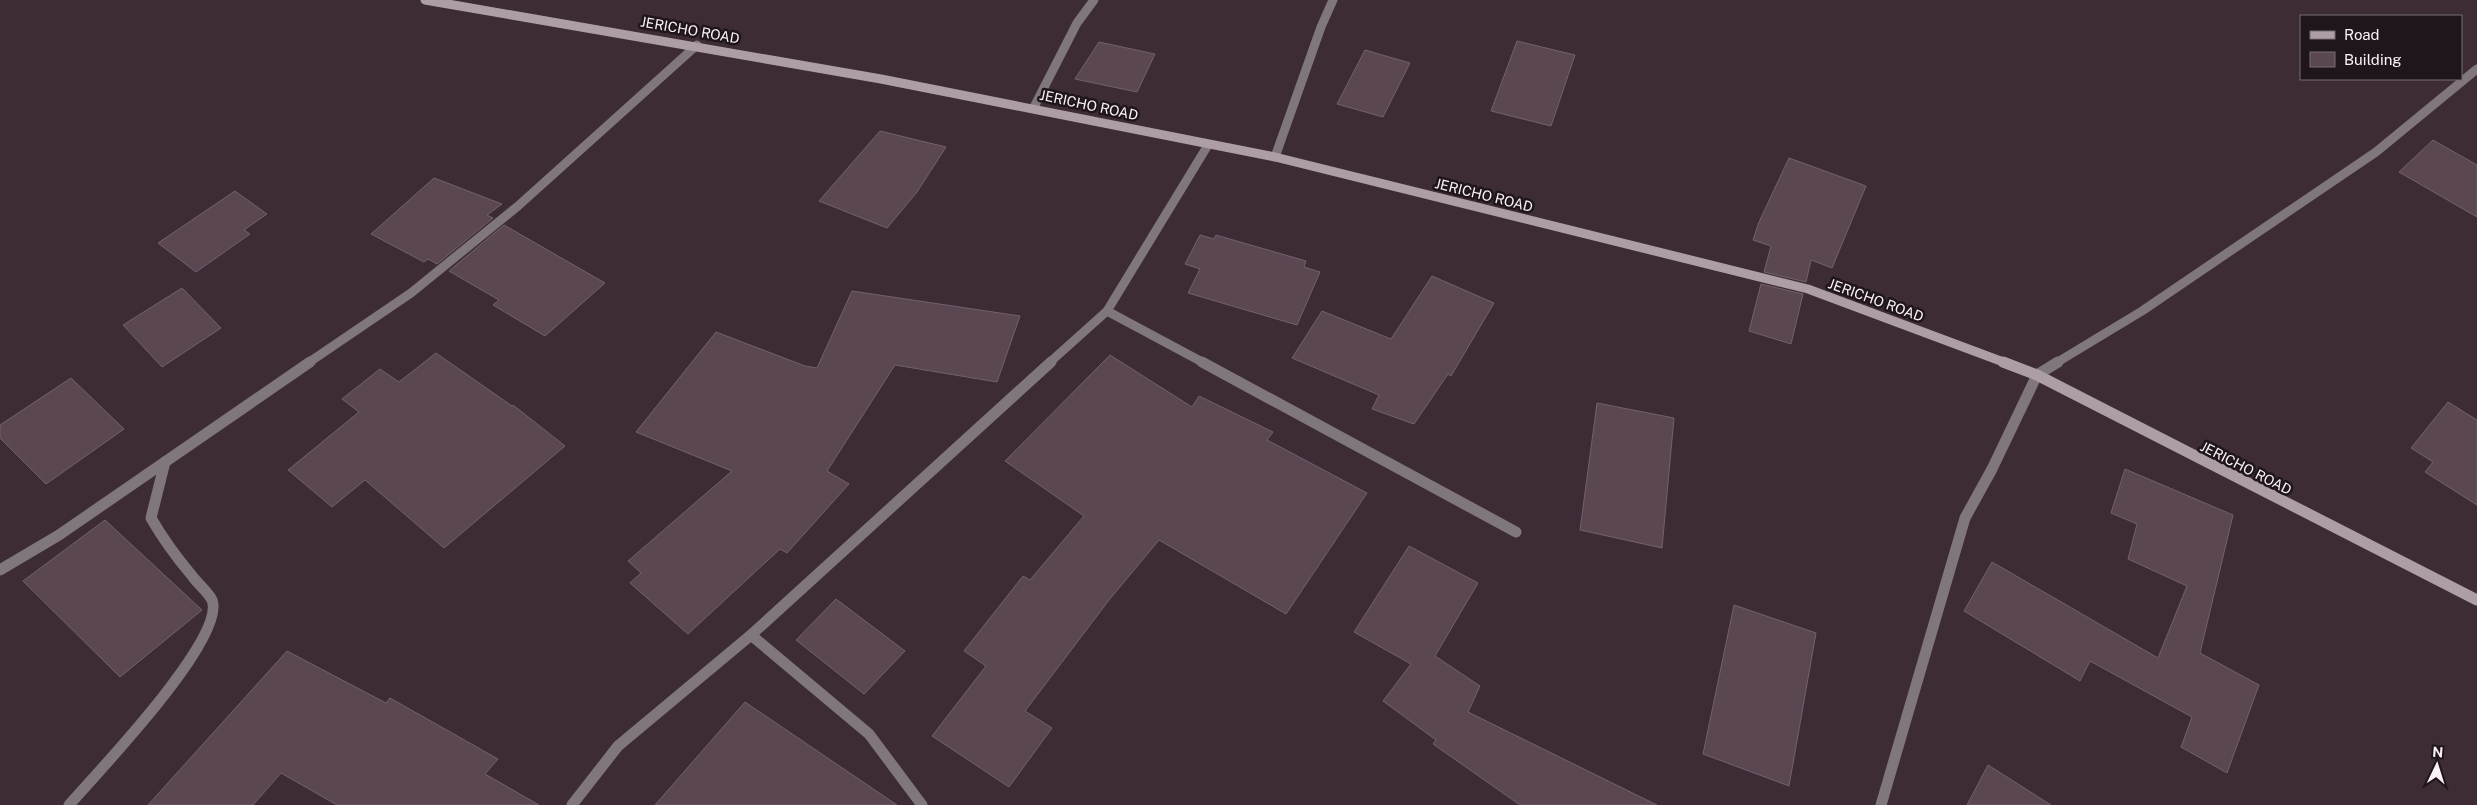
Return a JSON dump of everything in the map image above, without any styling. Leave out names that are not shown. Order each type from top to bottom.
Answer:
[{"type":"street","name":"JERICHO ROAD","points":[[425,0],[697,45],[1034,107],[1208,145],[1275,157],[1808,289],[2037,375],[2477,600]]},
{"type":"street","points":[[1034,107],[1077,23],[1094,0]]},
{"type":"street","points":[[1275,157],[1321,27],[1333,0]]},
{"type":"street","points":[[0,570],[59,534],[411,293],[518,206],[697,45]]},
{"type":"street","points":[[1881,805],[1965,518],[1992,469],[2037,375],[2142,311],[2376,152],[2477,69]]},
{"type":"street","points":[[572,805],[618,746],[751,635],[1107,311],[1208,145]]},
{"type":"street","points":[[1107,311],[1516,532]]},
{"type":"street","points":[[69,805],[166,695],[198,647],[212,621],[212,601],[164,541],[151,518],[165,462]]},
{"type":"street","points":[[751,635],[870,734],[922,805]]},
{"type":"building","points":[[1517,41],[1575,55],[1551,126],[1491,111]]},
{"type":"building","points":[[1099,42],[1155,54],[1137,92],[1075,79]]},
{"type":"building","points":[[1365,50],[1410,63],[1383,117],[1337,104]]},
{"type":"building","points":[[880,131],[946,147],[917,192],[887,228],[819,201]]},
{"type":"building","points":[[2433,140],[2477,165],[2477,217],[2399,172]]},
{"type":"building","points":[[1789,158],[1866,186],[1832,268],[1811,260],[1806,282],[1764,272],[1771,246],[1753,240],[1759,222]]},
{"type":"building","points":[[434,178],[502,204],[487,215],[493,218],[437,264],[428,259],[424,262],[371,234]]},
{"type":"building","points":[[235,191],[267,214],[244,230],[250,234],[196,272],[158,243]]},
{"type":"building","points":[[504,225],[605,283],[545,336],[493,305],[499,300],[449,271]]},
{"type":"building","points":[[1200,235],[1214,239],[1216,235],[1306,261],[1304,267],[1320,272],[1297,325],[1188,293],[1200,269],[1185,264]]},
{"type":"building","points":[[1432,276],[1494,303],[1451,376],[1448,374],[1414,424],[1372,409],[1379,395],[1292,358],[1322,311],[1391,339]]},
{"type":"building","points":[[1761,284],[1803,294],[1791,344],[1749,331]]},
{"type":"building","points":[[182,288],[221,328],[162,367],[123,325]]},
{"type":"building","points":[[852,291],[1020,316],[997,382],[895,365],[827,471],[849,484],[787,553],[780,549],[688,634],[630,583],[641,573],[628,561],[732,471],[636,432],[716,332],[805,366],[817,368]]},
{"type":"building","points":[[436,353],[513,405],[565,446],[444,548],[365,480],[332,507],[288,470],[359,412],[342,399],[380,369],[399,382]]},
{"type":"building","points":[[1110,355],[1192,407],[1199,396],[1273,432],[1267,440],[1367,493],[1286,614],[1159,540],[1109,600],[1025,711],[1052,728],[1009,787],[932,736],[986,666],[964,651],[1023,576],[1030,580],[1084,516],[1005,461]]},
{"type":"building","points":[[71,378],[124,429],[46,484],[0,438],[0,425]]},
{"type":"building","points":[[2448,402],[2477,420],[2477,505],[2425,472],[2433,462],[2411,448]]},
{"type":"building","points":[[1597,403],[1674,418],[1662,548],[1580,530]]},
{"type":"building","points":[[2125,469],[2233,515],[2200,653],[2259,685],[2227,773],[2181,747],[2192,717],[2090,661],[2080,681],[1964,611],[1992,562],[2158,658],[2187,586],[2128,559],[2137,524],[2111,513]]},
{"type":"building","points":[[105,520],[202,610],[120,677],[23,581]]},
{"type":"building","points":[[1409,546],[1478,583],[1435,656],[1480,686],[1468,712],[1657,805],[1520,805],[1433,744],[1436,740],[1383,701],[1411,664],[1354,632]]},
{"type":"building","points":[[836,599],[905,651],[864,694],[796,640]]},
{"type":"building","points":[[1734,605],[1816,633],[1789,786],[1703,754]]},
{"type":"building","points":[[287,651],[386,703],[390,698],[498,759],[485,774],[539,805],[337,805],[281,773],[253,805],[148,805]]},
{"type":"building","points":[[745,702],[897,805],[655,805]]},
{"type":"building","points":[[1988,765],[2051,805],[1967,805]]}]
